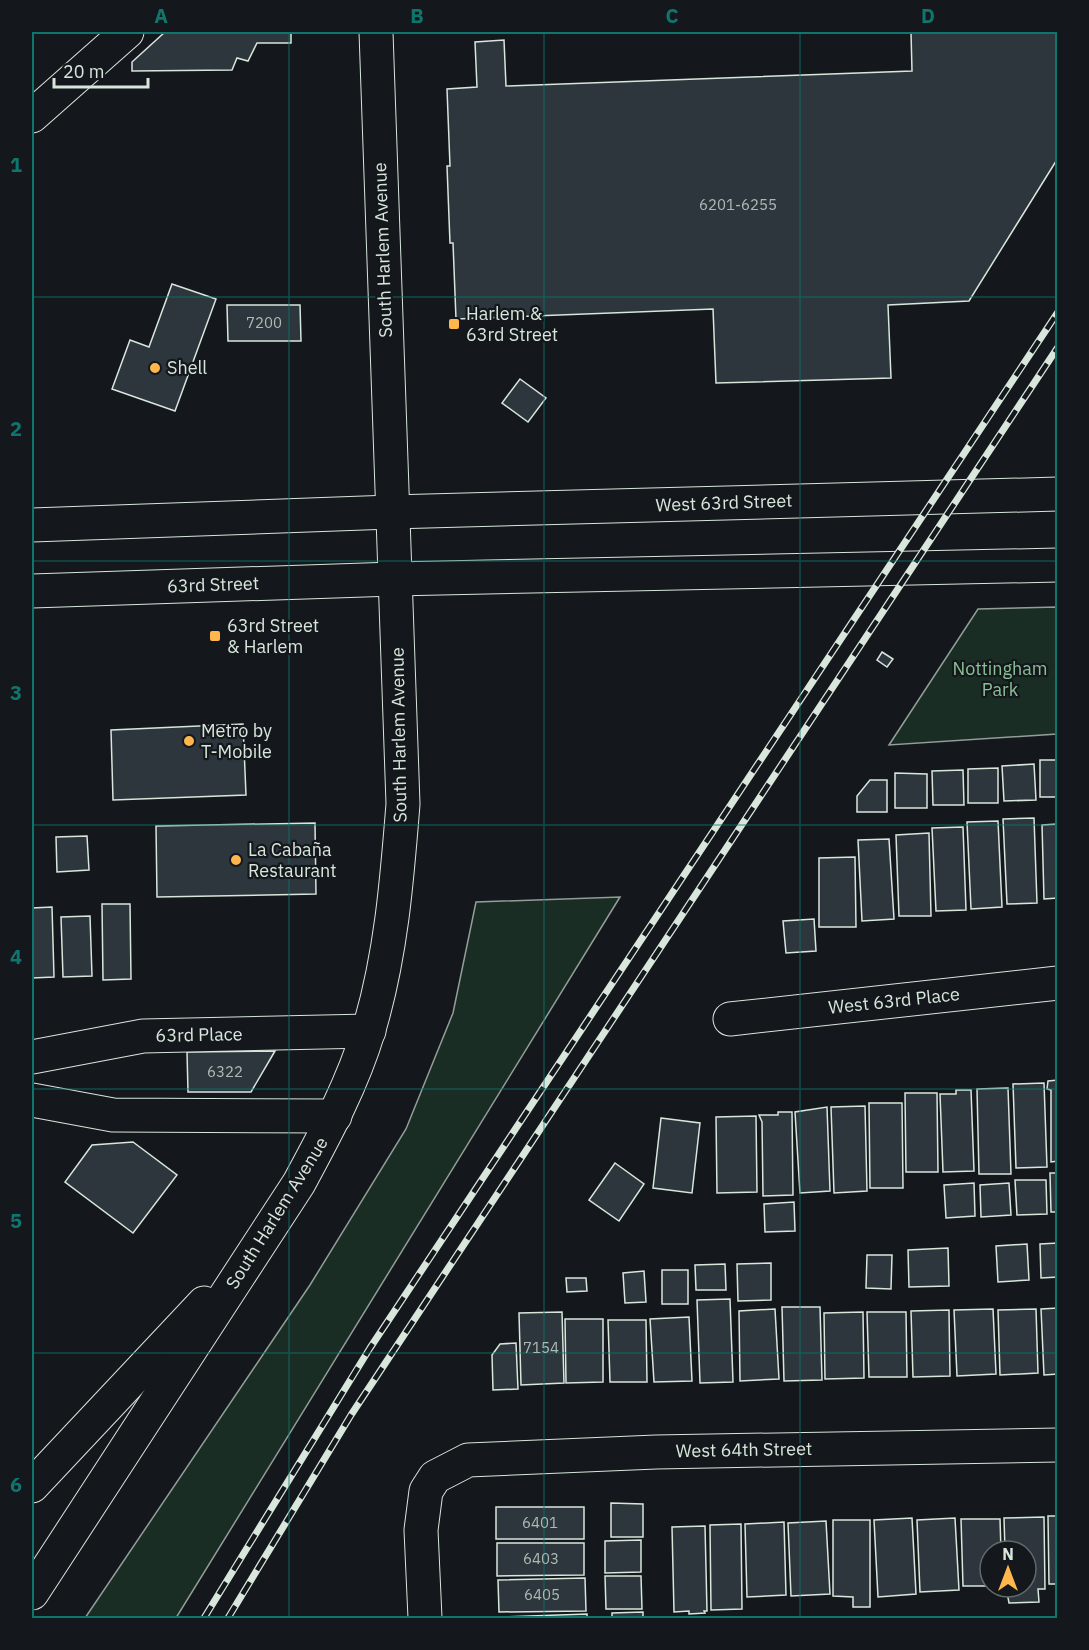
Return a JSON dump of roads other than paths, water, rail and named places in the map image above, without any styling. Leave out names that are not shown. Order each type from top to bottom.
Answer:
[{"type":"main road","points":[[32,116],[127,32]]},
{"type":"main road","name":"South Harlem Avenue","points":[[32,1593],[299,1183],[335,1116],[369,1031],[385,966],[393,917],[403,804],[376,32]]},
{"type":"main road","name":"West 63rd Street","points":[[391,512],[1058,494]]},
{"type":"main road","points":[[32,525],[391,512]]},
{"type":"main road","points":[[394,579],[1058,565]]},
{"type":"main road","name":"63rd Street","points":[[32,591],[394,579]]},
{"type":"main road","name":"West 63rd Place","points":[[730,1019],[1058,983]]},
{"type":"main road","name":"63rd Place","points":[[32,1057],[143,1036],[369,1031]]},
{"type":"main road","points":[[32,1100],[113,1115],[335,1116]]},
{"type":"main road","points":[[32,1486],[179,1328],[252,1256]]},
{"type":"main road","name":"West 64th Street","points":[[425,1618],[421,1530],[426,1491],[435,1477],[468,1460],[656,1452],[1058,1445]]},
{"type":"railway","points":[[204,1618],[370,1348],[1058,312]]},
{"type":"railway","points":[[228,1618],[351,1415],[1058,347]]},
{"type":"place","name":"Harlem & 63rd Street","points":[[454,324]]},
{"type":"place","name":"Shell","points":[[155,368]]},
{"type":"place","name":"63rd Street & Harlem","points":[[215,636]]},
{"type":"place","name":"Metro by T-Mobile","points":[[189,741]]},
{"type":"place","name":"La Cabaña Restaurant","points":[[236,860]]},
{"type":"park label","name":"Nottingham Park","points":[[1000,679]]}]
